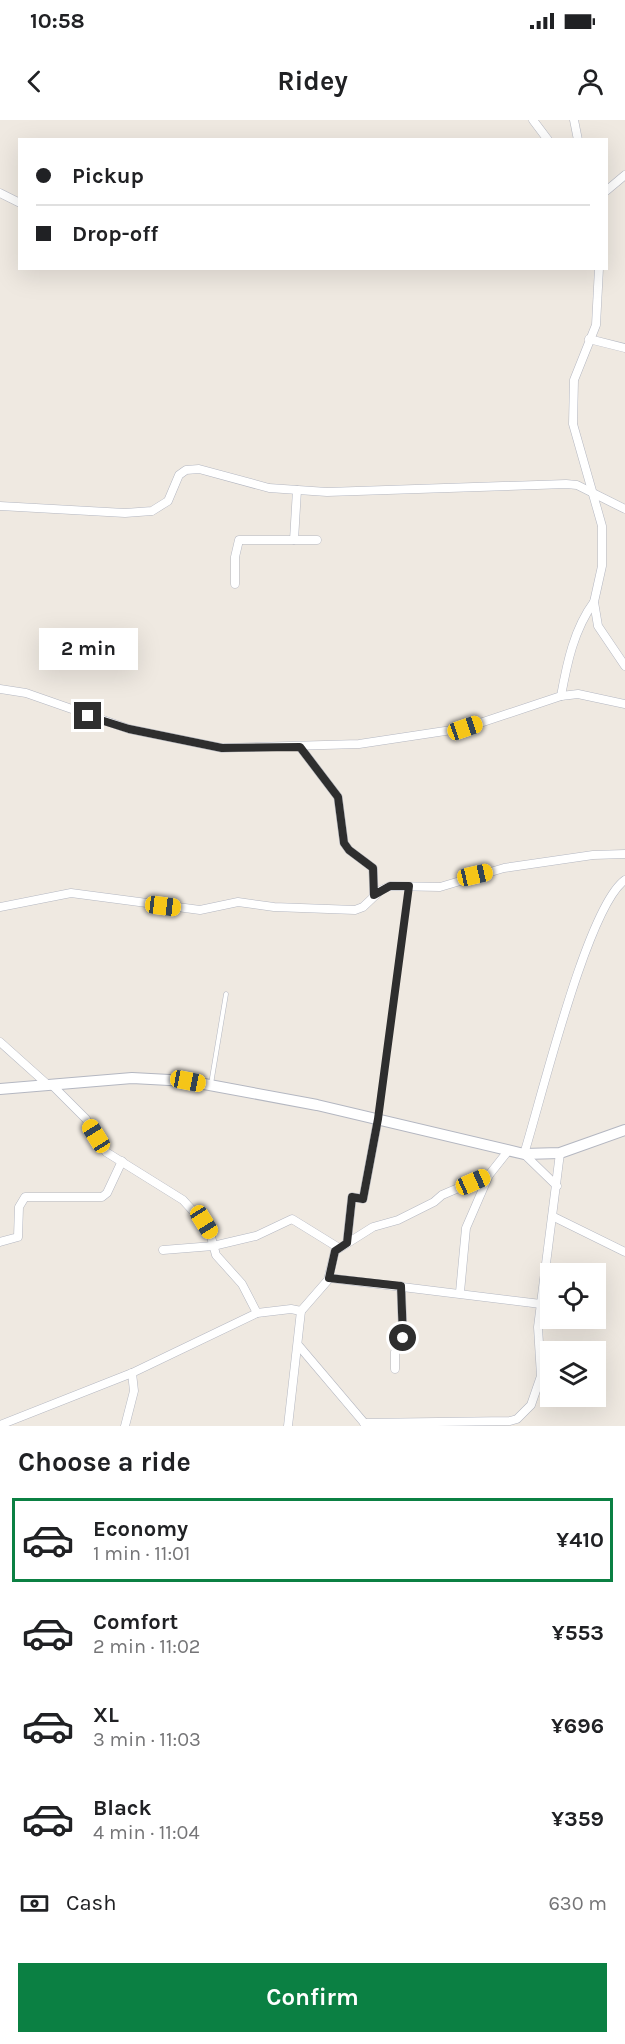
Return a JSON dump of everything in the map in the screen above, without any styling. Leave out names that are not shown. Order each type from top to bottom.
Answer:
[{"type":"street","points":[[533,120],[546,138]]},
{"type":"street","points":[[574,120],[578,138]]},
{"type":"street","points":[[608,189],[625,175]]},
{"type":"street","points":[[0,193],[18,202]]},
{"type":"street","points":[[599,270],[596,325],[575,371],[572,400],[573,424],[602,526],[602,566],[594,602],[598,626],[625,666]]},
{"type":"street","points":[[589,339],[625,348]]},
{"type":"street","points":[[0,507],[125,513],[152,511],[168,501],[179,475],[186,470],[215,471],[269,488],[369,493],[566,484],[593,493],[625,509]]},
{"type":"street","points":[[294,540],[297,490]]},
{"type":"street","points":[[235,584],[235,557],[240,540],[317,540]]},
{"type":"street","points":[[561,696],[568,658],[584,615],[594,602]]},
{"type":"street","points":[[0,689],[26,693],[129,729],[222,748],[359,744],[465,728],[561,696],[578,694],[625,704]]},
{"type":"street","points":[[300,747],[338,797],[344,843],[349,850],[373,868],[374,895]]},
{"type":"street","points":[[0,907],[71,893],[200,910],[238,902],[274,907],[355,910],[363,907],[374,895],[390,886],[440,887],[504,868],[593,855],[625,854]]},
{"type":"street","points":[[524,1154],[581,964],[608,898],[625,880]]},
{"type":"street","points":[[0,1042],[86,1119],[106,1152],[183,1200],[204,1222],[210,1233],[216,1255],[252,1300],[257,1313]]},
{"type":"street","points":[[0,1089],[141,1078],[211,1085],[378,1119],[524,1154],[561,1153],[625,1130]]},
{"type":"street","points":[[347,1243],[352,1197],[363,1199],[378,1119]]},
{"type":"street","points":[[460,1292],[466,1228],[489,1175],[508,1151]]},
{"type":"street","points":[[547,1263],[561,1153]]},
{"type":"street","points":[[524,1154],[557,1186]]},
{"type":"street","points":[[0,1242],[18,1236],[19,1207],[25,1197],[102,1197],[107,1193],[122,1161]]},
{"type":"street","points":[[288,1426],[302,1311],[329,1278],[335,1251],[373,1227],[398,1220],[434,1202],[442,1195],[489,1175]]},
{"type":"street","points":[[554,1217],[625,1252]]},
{"type":"street","points":[[163,1250],[213,1246],[256,1236],[292,1219],[339,1248]]},
{"type":"street","points":[[329,1278],[460,1292],[540,1306]]},
{"type":"street","points":[[395,1369],[395,1352],[403,1338],[401,1286]]},
{"type":"street","points":[[0,1425],[132,1373],[257,1313],[291,1309],[302,1311]]},
{"type":"street","points":[[299,1346],[365,1425],[510,1424],[531,1405],[541,1376],[538,1327],[540,1313]]},
{"type":"street","points":[[125,1426],[134,1391],[132,1373]]},
{"type":"lane","points":[[378,1119],[409,886]]},
{"type":"lane","points":[[211,1085],[226,994]]},
{"type":"route","points":[[88,716],[129,729],[222,748],[300,747],[338,797],[344,843],[349,850],[373,868],[374,895],[390,886],[409,886],[378,1119],[363,1199],[352,1197],[347,1243],[335,1251],[329,1278],[401,1286],[403,1338]]}]
